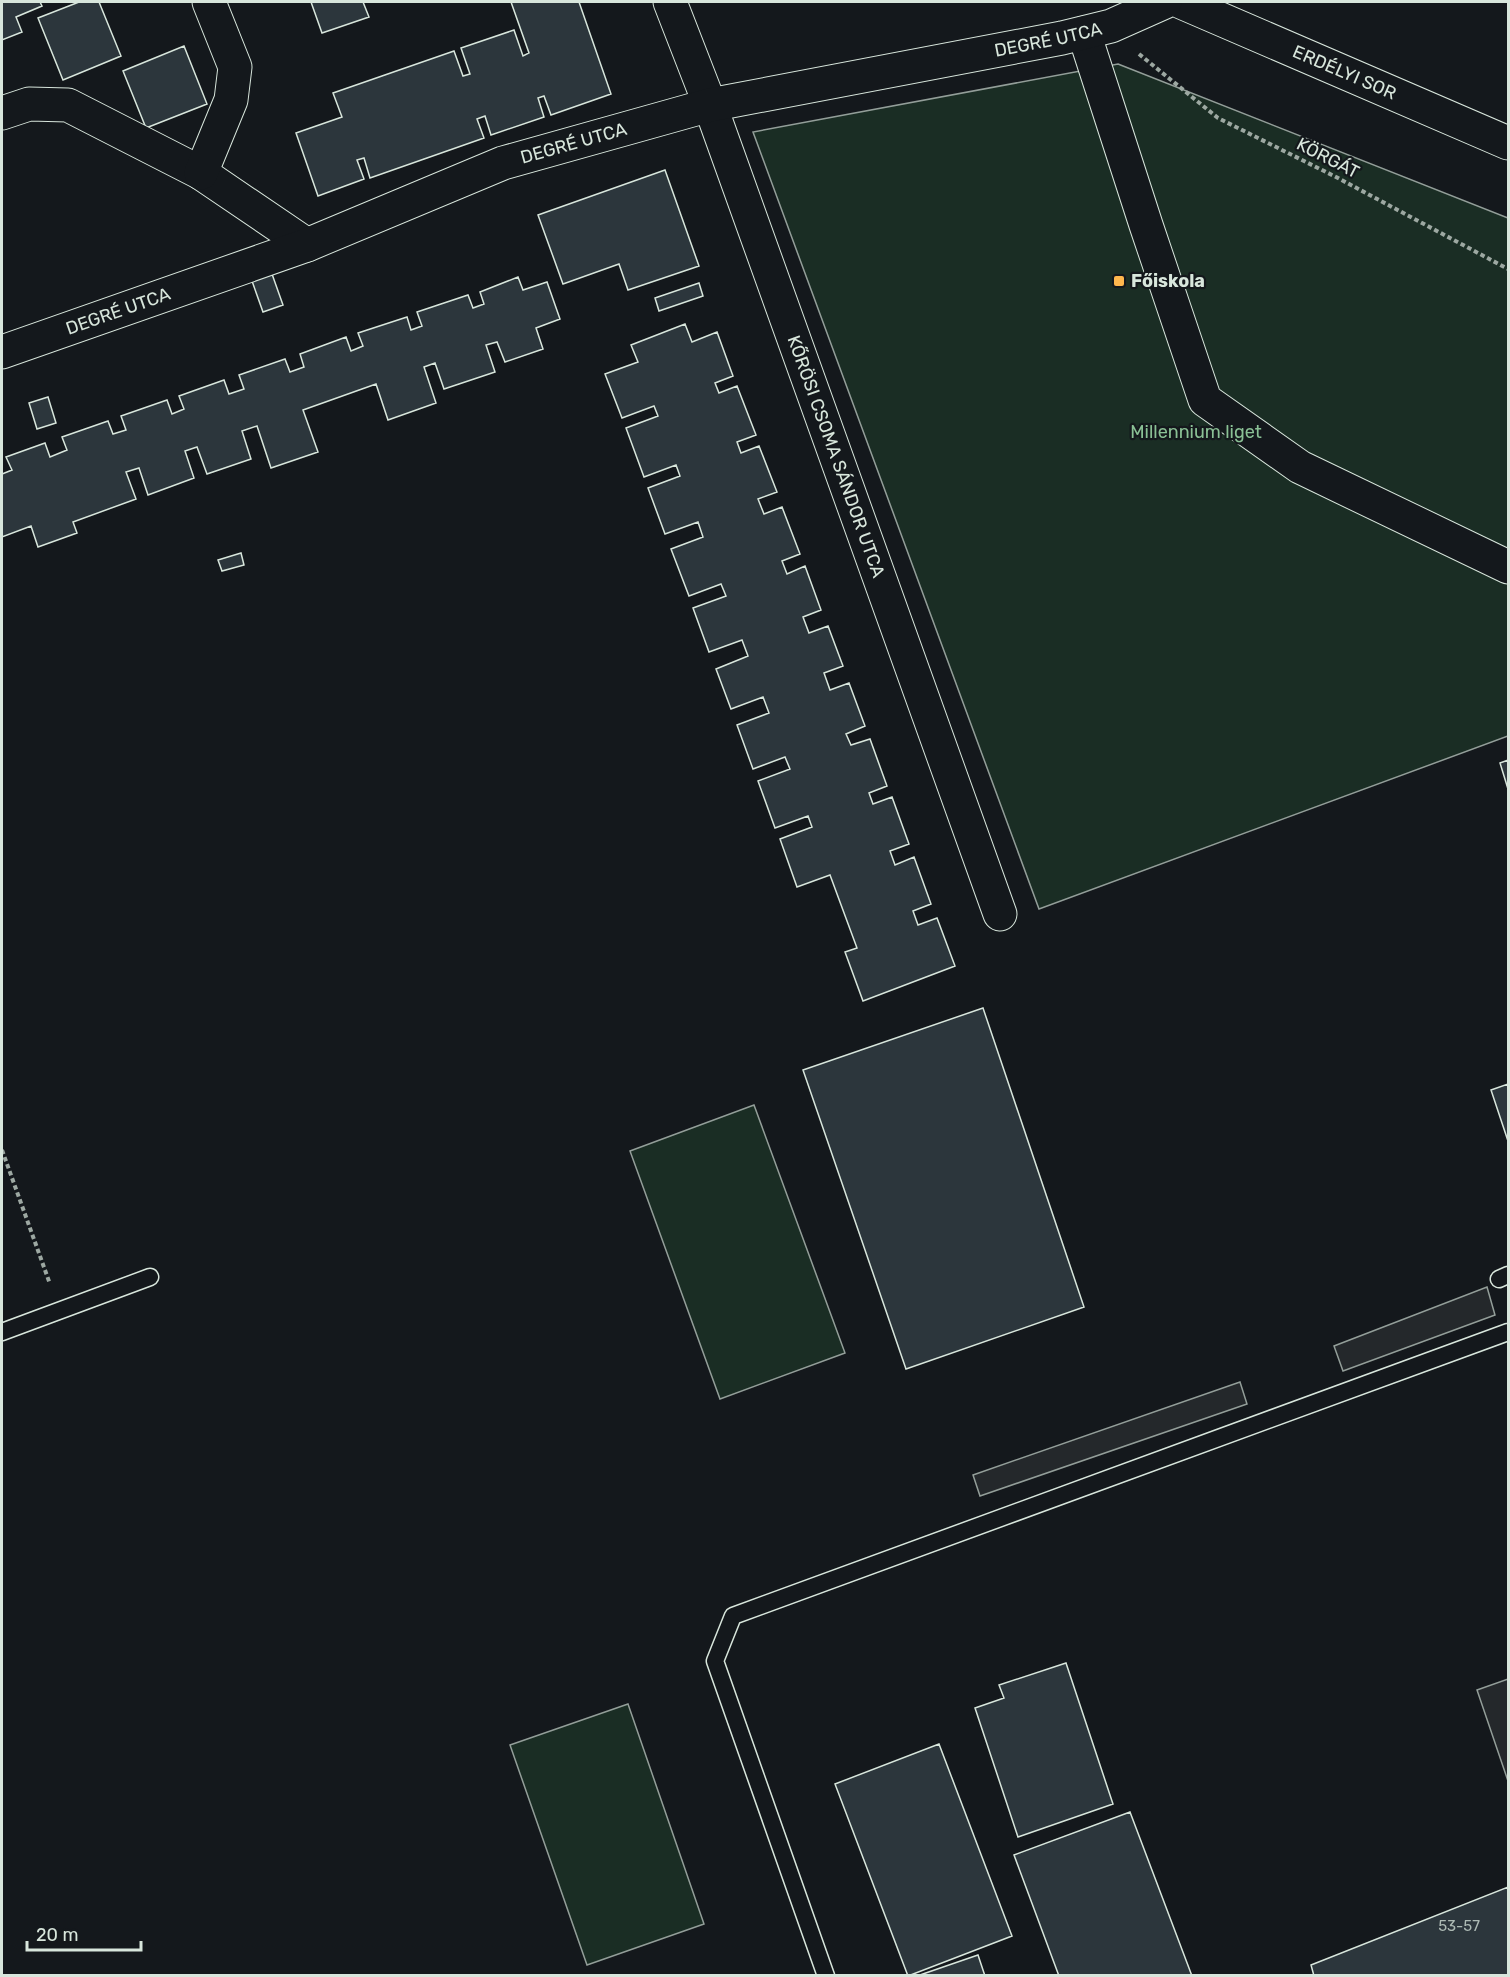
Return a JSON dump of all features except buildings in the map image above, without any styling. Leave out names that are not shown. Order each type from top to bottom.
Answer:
[{"type":"street","points":[[201,173],[231,100],[235,67],[209,2]]},
{"type":"street","name":"KŐRÖSI CSOMA SÁNDOR UTCA","points":[[670,2],[710,105],[1000,914]]},
{"type":"street","name":"DEGRÉ UTCA","points":[[2,352],[307,245],[503,163],[710,105],[1084,33],[1111,26],[1165,2]]},
{"type":"street","name":"ERDÉLYI SOR","points":[[1181,2],[1509,143]]},
{"type":"street","points":[[1084,33],[1205,400],[1300,467],[1509,567]]},
{"type":"street","points":[[2,113],[29,104],[68,105],[201,173],[307,245]]},
{"type":"lane","points":[[2,1332],[150,1277]]},
{"type":"lane","points":[[826,1976],[715,1661],[733,1616],[1509,1332]]},
{"type":"path","name":"KÖRGÁT","points":[[1143,58],[1218,118],[1336,177],[1509,269]]},
{"type":"path","points":[[2,1150],[60,1310]]},
{"type":"green space","name":"Millennium liget","points":[[1118,64],[1508,218],[1508,736],[1039,909],[753,132]]},
{"type":"green space","points":[[754,1105],[845,1353],[720,1399],[630,1151]]},
{"type":"green space","points":[[628,1704],[704,1924],[587,1965],[510,1745]]},
{"type":"shaded area","points":[[1487,1287],[1495,1315],[1343,1371],[1334,1346]]},
{"type":"shaded area","points":[[1240,1382],[1247,1404],[980,1496],[973,1475]]},
{"type":"shaded area","points":[[1508,1679],[1508,1781],[1477,1690]]},
{"type":"place","name":"Főiskola","points":[[1119,281]]}]
